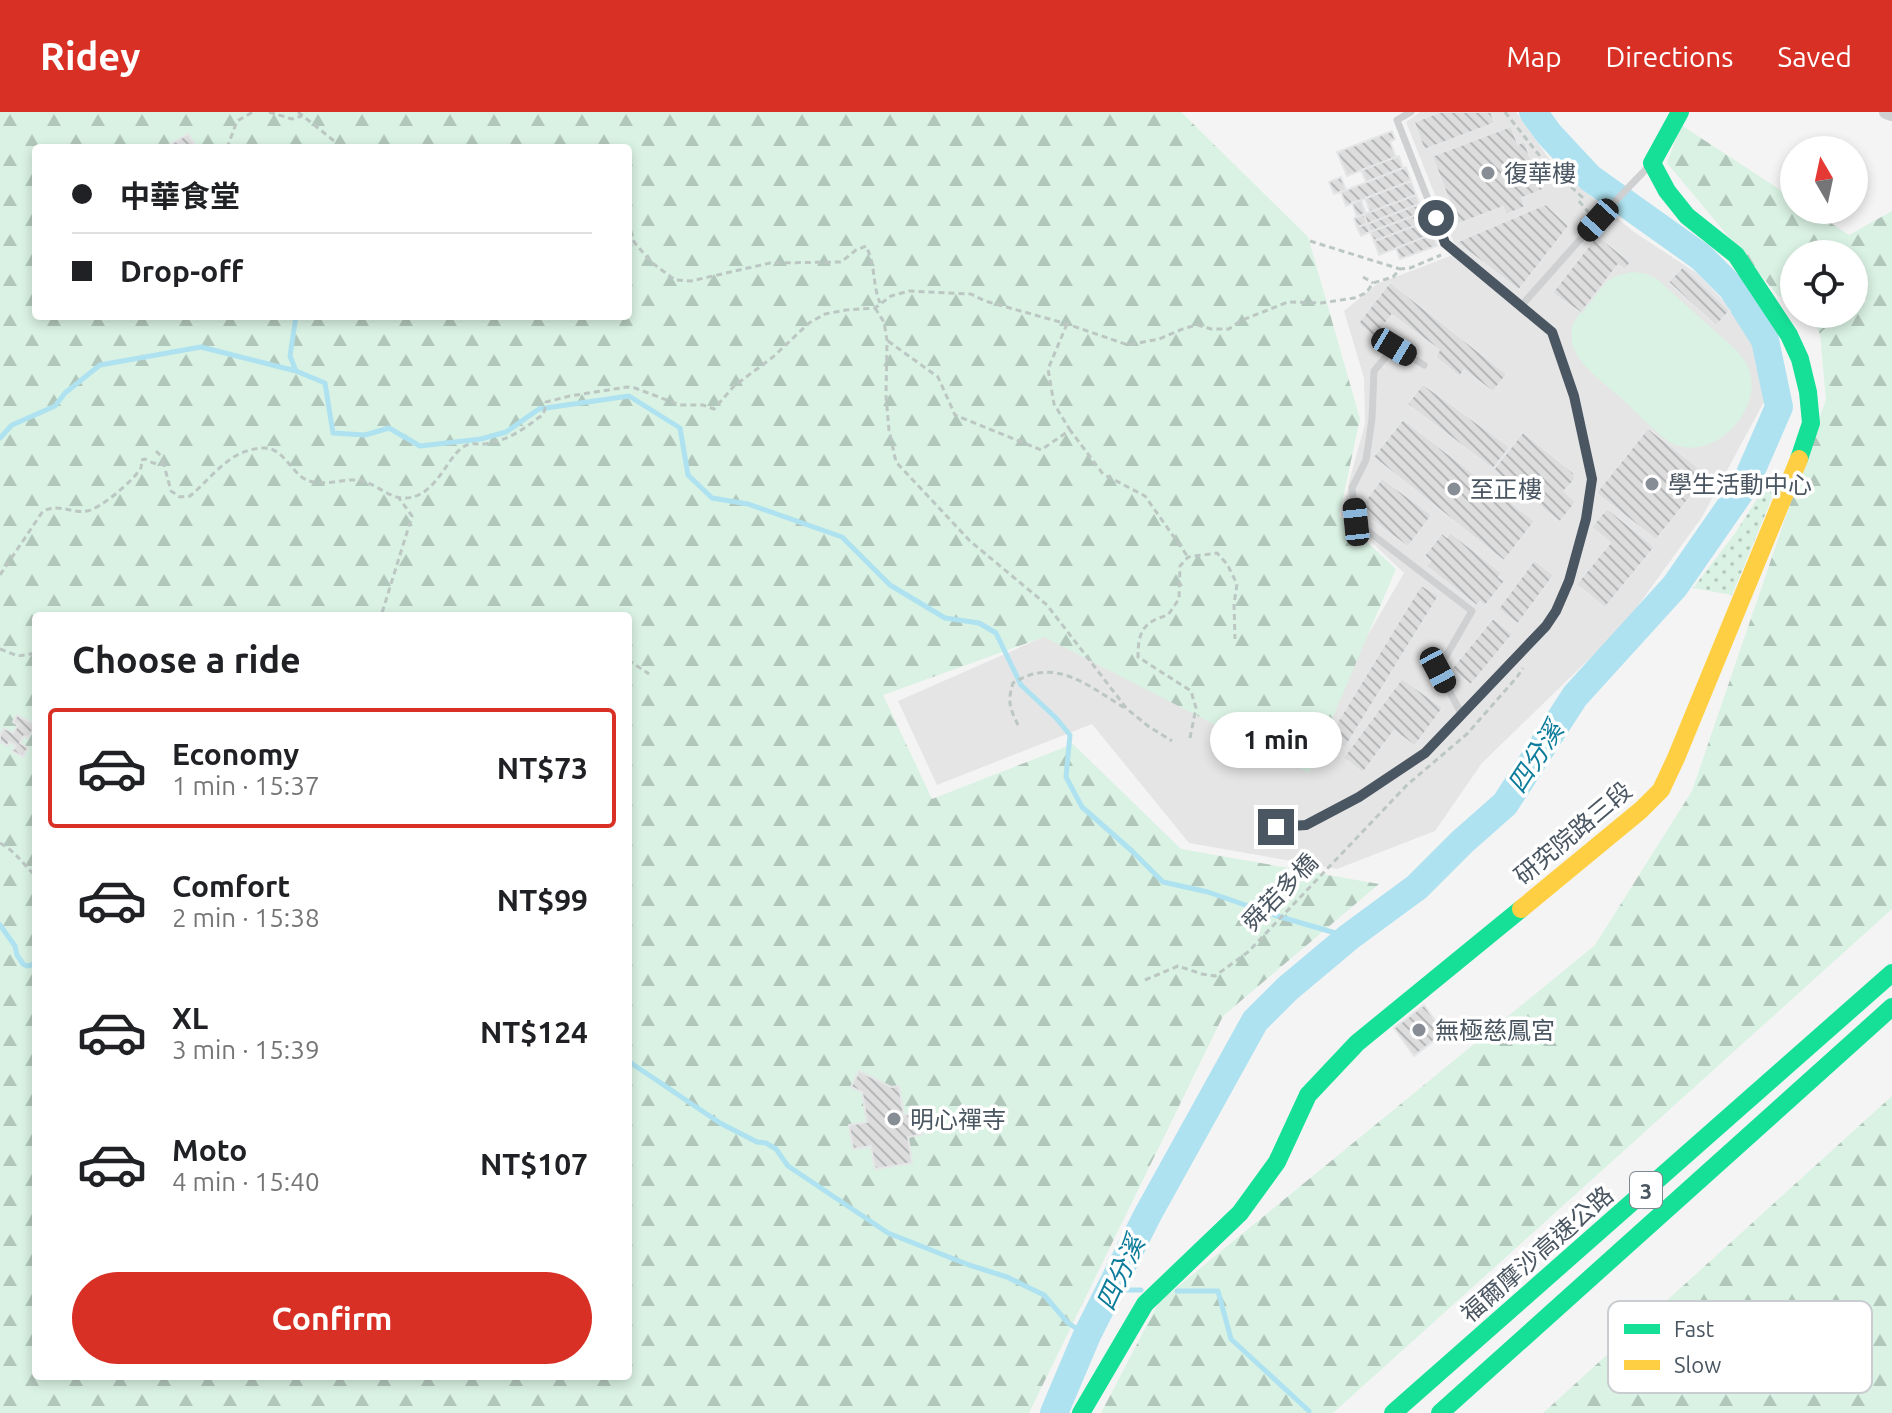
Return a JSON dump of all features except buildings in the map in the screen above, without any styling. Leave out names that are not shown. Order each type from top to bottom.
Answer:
[{"type":"main road","points":[[1652,163],[1680,112]]},
{"type":"main road","name":"研究院路三段","points":[[1081,1413],[1145,1304],[1240,1213],[1277,1162],[1308,1095],[1357,1043],[1641,810],[1661,790],[1676,758],[1811,423],[1800,359],[1789,335],[1736,255],[1687,216],[1667,191],[1652,163]]},
{"type":"main road","name":"福爾摩沙高速公路","points":[[1396,1410],[1892,973]]},
{"type":"main road","name":"3","points":[[1440,1413],[1892,1007]]},
{"type":"lane","points":[[1276,827],[1306,825],[1359,797],[1425,753],[1546,626],[1556,611],[1569,581],[1588,506],[1592,479],[1574,396],[1552,332],[1445,243],[1397,120],[1411,112]]},
{"type":"lane","points":[[1521,306],[1652,163]]},
{"type":"lane","points":[[1424,365],[1394,347],[1374,371],[1366,460],[1352,488],[1356,522],[1472,611],[1438,670],[1461,713]]},
{"type":"path","points":[[228,144],[237,121],[253,112]]},
{"type":"path","points":[[269,112],[292,119],[300,114],[338,144]]},
{"type":"path","points":[[1505,112],[1543,160],[1582,197],[1579,201],[1583,207],[1600,218]]},
{"type":"path","points":[[632,235],[651,262],[675,280],[691,281],[770,263],[841,262],[866,246],[873,260],[880,303]]},
{"type":"path","points":[[1310,241],[1400,269],[1440,256],[1448,245]]},
{"type":"path","points":[[156,451],[162,457],[171,491],[180,497],[190,496],[221,465],[250,450],[268,448],[281,455],[309,481],[331,483],[360,480],[399,498],[414,497],[433,486],[464,446],[508,438],[543,414],[546,402],[627,387],[680,405],[703,405],[714,409],[734,386],[773,357],[809,323],[825,314],[875,308],[891,296],[909,291],[971,294],[1128,345],[1159,339],[1198,325],[1229,331],[1240,321],[1288,302],[1321,303],[1354,298],[1366,293],[1373,283],[1393,277],[1400,269]]},
{"type":"path","points":[[1363,277],[1373,283]]},
{"type":"path","points":[[875,308],[884,322],[887,340],[886,396],[896,462],[970,541],[1047,605],[1129,711]]},
{"type":"path","points":[[1067,324],[1048,369],[1054,404],[1103,474],[1145,496],[1188,557]]},
{"type":"path","points":[[887,340],[938,377],[955,415],[1041,450],[1070,430]]},
{"type":"path","points":[[0,575],[43,511],[52,507],[91,511],[142,468],[141,460],[164,465]]},
{"type":"path","points":[[382,612],[412,516],[399,498]]},
{"type":"path","points":[[1190,738],[1196,708],[1191,691],[1138,657],[1138,644],[1144,627],[1154,619],[1168,615],[1179,599],[1180,566],[1188,557],[1217,553],[1227,564],[1237,584],[1235,639]]},
{"type":"path","points":[[0,649],[18,656],[32,654]]},
{"type":"path","points":[[632,663],[649,674]]},
{"type":"path","points":[[1018,725],[1010,709],[1009,696],[1013,683],[1026,675],[1067,674],[1084,682],[1172,741]]},
{"type":"path","points":[[0,843],[15,852],[32,873]]},
{"type":"path","name":"舜若多橋","points":[[1145,980],[1178,966],[1215,976],[1248,952],[1339,857]]},
{"type":"shaded area","points":[[1420,112],[1516,112],[1554,166],[1634,232],[1698,274],[1732,310],[1751,340],[1767,396],[1702,517],[1624,625],[1482,763],[1435,831],[1337,869],[1189,843],[1092,724],[937,785],[898,701],[1057,631],[1304,745],[1404,573],[1343,515],[1365,424],[1364,378],[1344,311],[1377,284],[1458,253],[1406,122]]},
{"type":"green space","points":[[0,112],[1181,112],[1308,237],[1360,419],[1339,516],[1396,569],[1309,773],[1044,637],[883,695],[932,799],[1073,744],[1181,849],[1379,884],[1223,1016],[1029,1413],[0,1413]]},
{"type":"green space","points":[[1681,125],[1780,190],[1780,224],[1832,224],[1849,235],[1892,211],[1892,909],[1333,1413],[1101,1413],[1159,1302],[1595,945],[1692,791],[1826,399],[1820,334],[1829,328],[1868,328],[1868,240],[1780,240],[1779,297],[1667,163]]},
{"type":"green space","points":[[1633,272],[1657,279],[1736,350],[1746,363],[1752,383],[1750,398],[1742,416],[1718,440],[1696,447],[1668,441],[1590,371],[1574,349],[1572,327],[1583,309],[1610,279]]},
{"type":"green space","points":[[1764,488],[1774,493],[1732,595],[1693,588],[1736,532]]},
{"type":"green space","points":[[1892,1096],[1892,1413],[1543,1413],[1608,1354],[1608,1393],[1872,1393],[1872,1301],[1666,1301]]},
{"type":"waterway","name":"四分溪","points":[[1054,1413],[1087,1335],[1148,1214],[1255,1021],[1287,989],[1349,937],[1417,887],[1505,804],[1575,696],[1675,586],[1745,485],[1779,407],[1765,340],[1732,288],[1701,257],[1590,178],[1533,112]]},
{"type":"waterway","points":[[295,320],[290,356],[296,371]]},
{"type":"waterway","points":[[0,438],[12,425],[55,406],[65,393],[100,365],[201,347],[296,371],[325,383],[333,433],[365,435],[389,428],[420,446],[481,439],[506,432],[539,409],[629,396],[680,428],[688,475],[712,498],[748,504],[842,537],[890,585],[945,618],[979,623],[996,633],[1021,685],[1070,735],[1066,777],[1082,807],[1163,882],[1208,892],[1349,937]]},
{"type":"waterway","points":[[0,925],[23,964],[32,965]]},
{"type":"waterway","points":[[632,1064],[720,1123],[776,1149],[788,1166],[888,1233],[1007,1277],[1044,1295],[1068,1323],[1087,1335]]},
{"type":"waterway","points":[[1110,1290],[1141,1290]]},
{"type":"waterway","points":[[1177,1291],[1218,1291],[1231,1339],[1309,1411]]},
{"type":"traffic: fast","points":[[1680,112],[1652,163],[1667,191],[1687,216],[1736,255],[1789,335],[1800,359],[1811,423],[1799,459]]},
{"type":"traffic: fast","points":[[1081,1413],[1145,1304],[1240,1213],[1277,1162],[1308,1095],[1357,1043],[1521,909]]},
{"type":"traffic: fast","points":[[1393,1413],[1892,973]]},
{"type":"traffic: fast","points":[[1440,1413],[1892,1007]]},
{"type":"traffic: slow","points":[[1521,909],[1661,790],[1799,459]]},
{"type":"place","name":"復華樓","points":[[1488,173]]},
{"type":"place","name":"學生活動中心","points":[[1652,484]]},
{"type":"place","name":"至正樓","points":[[1454,489]]},
{"type":"place","name":"無極慈鳳宮","points":[[1419,1030]]},
{"type":"place","name":"明心禪寺","points":[[894,1119]]},
{"type":"route","points":[[1276,827],[1306,825],[1359,797],[1425,753],[1546,626],[1569,581],[1586,519],[1592,479],[1574,396],[1552,332],[1445,243],[1436,218]]}]
